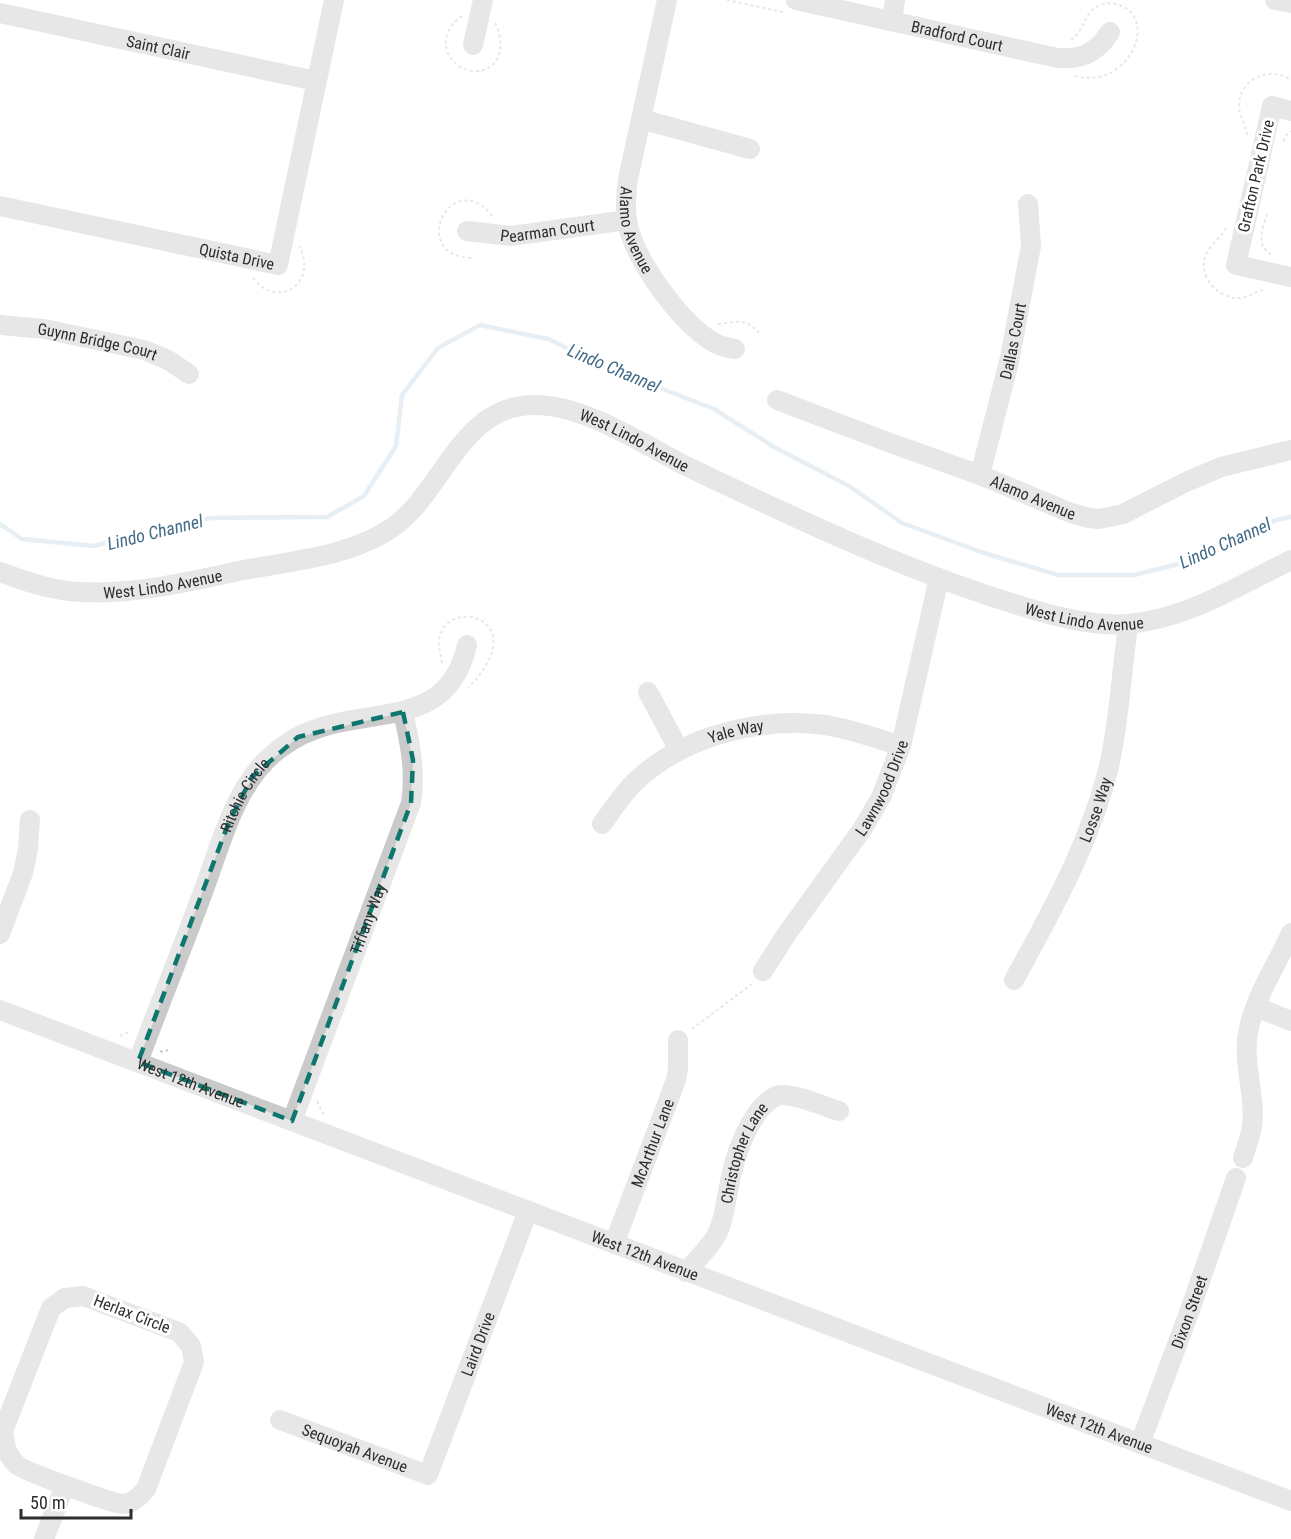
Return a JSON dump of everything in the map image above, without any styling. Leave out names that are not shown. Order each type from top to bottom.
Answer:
[{"type":"street","name":"Quista Drive","points":[[0,206],[278,265],[334,0]]},
{"type":"street","points":[[473,45],[483,0]]},
{"type":"street","name":"Alamo Avenue","points":[[667,0],[628,180],[627,220],[644,265],[668,297],[708,338],[716,344],[735,349]]},
{"type":"street","name":"Bradford Court","points":[[796,0],[1070,59],[1095,51],[1110,32]]},
{"type":"street","points":[[892,21],[895,0]]},
{"type":"street","points":[[1275,0],[1291,3]]},
{"type":"street","name":"Saint Clair","points":[[0,13],[316,81]]},
{"type":"street","name":"Grafton Park Drive","points":[[1291,111],[1272,106],[1236,265],[1291,277]]},
{"type":"street","points":[[641,119],[750,149]]},
{"type":"street","name":"Dallas Court","points":[[980,475],[1009,362],[1030,246],[1028,204]]},
{"type":"street","name":"Pearman Court","points":[[467,231],[511,236],[627,220]]},
{"type":"street","name":"Guynn Bridge Court","points":[[0,326],[44,329],[144,350],[168,360],[189,374]]},
{"type":"street","name":"Alamo Avenue","points":[[777,400],[980,475],[1071,513],[1099,519],[1130,511],[1180,484],[1221,467],[1291,450]]},
{"type":"street","name":"West Lindo Avenue","points":[[0,572],[55,589],[86,593],[113,592],[193,580],[350,548],[378,536],[408,515],[423,499],[458,448],[485,421],[509,408],[535,405],[557,407],[594,420],[755,500],[864,548],[939,578],[1048,614],[1079,620],[1125,624],[1164,616],[1205,604],[1291,560]]},
{"type":"street","name":"Lawnwood Drive","points":[[763,971],[872,812],[888,780],[901,746],[939,578]]},
{"type":"street","name":"Losse Way","points":[[1014,980],[1069,875],[1100,798],[1114,736],[1126,634],[1125,624]]},
{"type":"street","name":"Ritchie Circle","points":[[138,1062],[229,822],[252,777],[278,750],[312,730],[403,712],[425,703],[446,688],[460,671],[467,645]]},
{"type":"street","points":[[648,692],[679,750]]},
{"type":"street","name":"Tiffany Way","points":[[292,1121],[411,803],[414,767],[403,712]]},
{"type":"street","name":"Yale Way","points":[[602,824],[620,798],[638,779],[679,750],[725,732],[794,724],[826,726],[841,728],[901,746]]},
{"type":"street","points":[[0,934],[23,873],[28,849],[30,820]]},
{"type":"street","points":[[1243,1158],[1252,1126],[1252,1101],[1246,1065],[1247,1037],[1256,1007],[1291,933]]},
{"type":"street","points":[[1256,1007],[1291,1021]]},
{"type":"street","name":"West 12th Avenue","points":[[0,1010],[1291,1501]]},
{"type":"street","name":"McArthur Lane","points":[[615,1244],[676,1080],[678,1040]]},
{"type":"street","name":"Christopher Lane","points":[[686,1272],[709,1247],[718,1233],[740,1146],[752,1120],[764,1104],[781,1095],[838,1111]]},
{"type":"street","name":"Dixon Street","points":[[1140,1444],[1236,1178]]},
{"type":"street","name":"Laird Drive","points":[[428,1475],[528,1211]]},
{"type":"street","name":"Herlax Circle","points":[[83,1296],[179,1332],[191,1346],[195,1362],[146,1489],[136,1500],[123,1504],[65,1485],[19,1466],[6,1451],[3,1431],[51,1308],[65,1298],[83,1296]]},
{"type":"street","name":"Sequoyah Avenue","points":[[280,1420],[428,1475]]},
{"type":"street","points":[[44,1539],[65,1485]]},
{"type":"path","points":[[1282,145],[1286,135],[1291,131]]},
{"type":"path","points":[[471,258],[456,256],[442,244],[438,228],[444,211],[460,201],[473,201],[483,206],[496,221]]},
{"type":"path","points":[[1267,214],[1261,242],[1265,251],[1273,255]]},
{"type":"path","points":[[249,275],[259,286],[268,291],[284,292],[293,287],[301,280],[305,268],[304,257],[297,243]]},
{"type":"path","points":[[714,324],[744,322],[761,335]]},
{"type":"path","points":[[442,669],[439,639],[444,627],[453,620],[465,616],[483,622],[491,632],[494,650],[483,670],[463,693]]},
{"type":"path","points":[[678,1040],[742,993],[763,971]]},
{"type":"path","points":[[115,1038],[135,1030]]},
{"type":"path","points":[[317,1099],[325,1117]]},
{"type":"highlighted area","points":[[403,712],[413,760],[411,803],[292,1121],[138,1062],[229,822],[252,777],[298,737]]},
{"type":"waterway","name":"Lindo Channel","points":[[0,524],[22,539],[93,546],[210,518],[327,517],[364,496],[396,446],[402,395],[438,348],[480,325],[548,339],[611,369],[714,409],[774,447],[849,486],[902,523],[984,553],[1058,575],[1134,575],[1195,560],[1276,520],[1291,517]]}]
